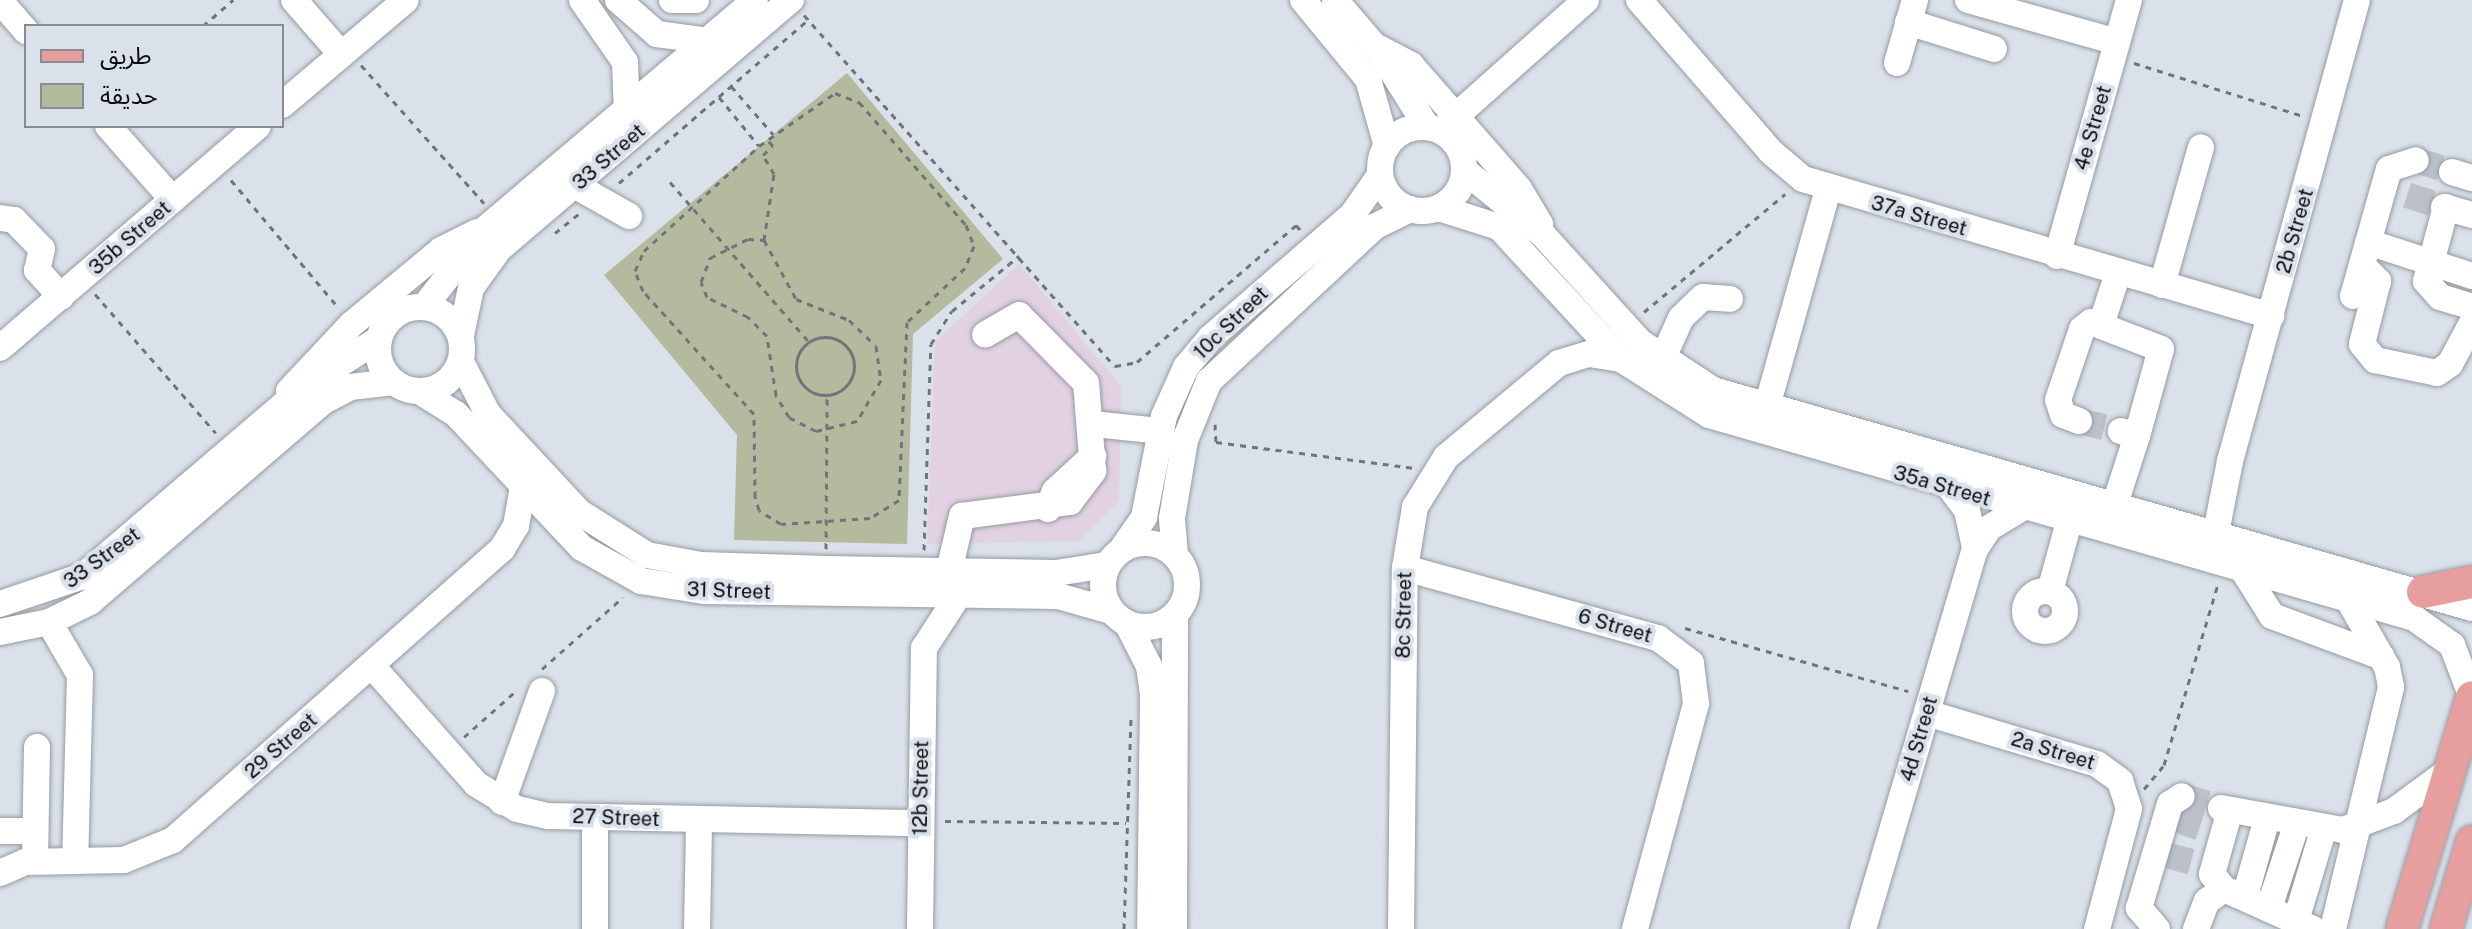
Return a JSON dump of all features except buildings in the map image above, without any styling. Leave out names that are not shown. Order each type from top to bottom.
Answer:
[{"type":"main road","points":[[2423,592],[2472,582]]},
{"type":"main road","points":[[2402,929],[2472,697]]},
{"type":"main road","points":[[2446,929],[2472,842]]},
{"type":"street","points":[[294,0],[344,52]]},
{"type":"street","points":[[284,103],[406,0]]},
{"type":"street","points":[[582,0],[625,62],[627,114]]},
{"type":"street","points":[[618,0],[657,34],[709,41]]},
{"type":"street","points":[[672,0],[696,0]]},
{"type":"street","name":"33 Street","points":[[424,307],[484,230],[627,114],[755,0]]},
{"type":"street","points":[[1303,0],[1368,79],[1387,146],[1380,175],[1390,197],[1410,209],[1439,208],[1459,188],[1464,170],[1454,141],[1427,127],[1375,46],[1335,0]]},
{"type":"street","points":[[1456,116],[1586,0]]},
{"type":"street","name":"37a Street","points":[[1639,0],[1771,152],[1803,179],[1828,190],[2271,316]]},
{"type":"street","points":[[1968,0],[2115,50]]},
{"type":"street","name":"4e Street","points":[[2057,256],[2129,0]]},
{"type":"street","name":"2b Street","points":[[2214,553],[2230,461],[2326,123],[2357,0]]},
{"type":"street","points":[[0,1],[24,29]]},
{"type":"street","name":"33 Street","points":[[461,335],[471,288],[488,261],[613,154],[797,7]]},
{"type":"street","points":[[1897,63],[1912,11],[1994,49]]},
{"type":"street","points":[[1375,46],[1411,65],[1527,200],[1543,235]]},
{"type":"street","points":[[1387,146],[1404,131],[1427,127]]},
{"type":"street","points":[[110,128],[173,200]]},
{"type":"street","name":"35b Street","points":[[0,348],[256,128]]},
{"type":"street","points":[[2162,285],[2201,147]]},
{"type":"street","points":[[576,186],[616,201],[613,154]]},
{"type":"street","points":[[2353,296],[2365,254],[2395,191],[2393,163],[2416,160]]},
{"type":"street","name":"35a Street","points":[[1464,170],[1543,235],[1625,328],[1662,360],[1766,410],[2114,507],[2214,553],[2443,635],[2472,697]]},
{"type":"street","name":"10c Street","points":[[1114,557],[1148,505],[1161,431],[1197,352],[1353,214],[1380,175]]},
{"type":"street","points":[[1766,410],[1828,190]]},
{"type":"street","points":[[2472,215],[2445,207],[2429,262],[2434,293],[2472,307]]},
{"type":"street","name":"35a Street","points":[[1439,208],[1499,227],[1621,359],[1709,415],[2069,522],[2423,592],[2472,608]]},
{"type":"street","name":"10c Street","points":[[1175,554],[1172,518],[1192,413],[1231,354],[1374,227],[1410,209]]},
{"type":"street","points":[[0,218],[14,220],[42,249],[37,270],[61,297]]},
{"type":"street","points":[[281,406],[303,369],[352,324],[441,250],[484,230]]},
{"type":"street","points":[[2365,254],[2429,262],[2472,279],[2472,296]]},
{"type":"street","points":[[2365,254],[2378,281],[2362,344],[2375,360],[2437,373],[2450,364],[2472,323]]},
{"type":"street","points":[[2101,325],[2118,273]]},
{"type":"street","points":[[1662,360],[1681,318],[1700,299],[1730,299]]},
{"type":"street","points":[[424,307],[450,318],[461,335],[461,362],[449,380],[419,391],[394,382],[382,367],[379,339],[396,314],[424,307]]},
{"type":"street","points":[[1559,363],[1573,308]]},
{"type":"street","points":[[932,557],[967,513],[1048,509],[1083,493],[1093,456],[1093,424],[1086,383],[1023,318],[1008,315],[985,335]]},
{"type":"street","points":[[2079,421],[2063,415],[2058,400],[2082,329],[2101,325],[2161,349],[2129,434],[2114,507]]},
{"type":"street","name":"33 Street","points":[[0,604],[83,576],[281,406],[379,339]]},
{"type":"street","name":"8c Street","points":[[1401,929],[1405,568],[1415,507],[1435,471],[1559,363],[1589,354],[1621,359]]},
{"type":"street","name":"31 Street","points":[[461,362],[488,414],[579,512],[622,544],[674,562],[831,554],[932,557],[1056,573],[1114,557]]},
{"type":"street","name":"33 Street","points":[[0,632],[49,622],[109,588],[324,401],[350,387],[394,382]]},
{"type":"street","name":"31 Street","points":[[419,391],[456,414],[566,533],[600,562],[641,581],[684,590],[1072,597],[1119,617]]},
{"type":"street","points":[[1093,424],[1161,431]]},
{"type":"street","name":"29 Street","points":[[30,862],[137,858],[173,840],[373,667],[502,549],[516,526],[523,488]]},
{"type":"street","name":"4d Street","points":[[1951,489],[1967,510],[1975,549]]},
{"type":"street","name":"4d Street","points":[[1863,929],[1975,549],[1989,528],[2022,508]]},
{"type":"street","points":[[2050,591],[2069,522]]},
{"type":"street","name":"29 Street","points":[[502,549],[566,533]]},
{"type":"street","points":[[1150,929],[1153,696],[1149,666],[1103,588],[1114,557],[1155,543],[1175,554],[1187,584],[1175,615],[1174,929]]},
{"type":"street","points":[[2214,553],[2272,616],[2383,658]]},
{"type":"street","name":"6 Street","points":[[1405,568],[1658,638],[1682,652],[1698,690],[1635,929]]},
{"type":"street","name":"12b Street","points":[[891,594],[913,618],[924,648],[931,822],[920,929]]},
{"type":"street","points":[[924,648],[958,596]]},
{"type":"street","points":[[2333,929],[2363,825],[2390,697],[2383,658],[2348,599]]},
{"type":"street","points":[[1119,617],[1152,626],[1175,615]]},
{"type":"street","points":[[49,622],[80,675],[75,861]]},
{"type":"street","name":"27 Street","points":[[373,667],[448,752],[502,802],[548,816],[931,822]]},
{"type":"street","points":[[502,802],[536,681]]},
{"type":"street","name":"2a Street","points":[[1929,705],[2097,764],[2127,795]]},
{"type":"street","points":[[0,873],[30,862],[37,747]]},
{"type":"street","points":[[2218,879],[2219,820],[2267,819],[2323,831],[2363,825],[2409,803],[2451,769]]},
{"type":"street","points":[[2097,929],[2126,824],[2127,795]]},
{"type":"street","points":[[2157,929],[2139,908],[2174,811]]},
{"type":"street","points":[[595,817],[595,929]]},
{"type":"street","points":[[2196,929],[2218,879],[2267,819]]},
{"type":"street","points":[[697,929],[699,820]]},
{"type":"street","points":[[2270,905],[2296,826]]},
{"type":"street","points":[[0,831],[34,831]]},
{"type":"street","points":[[2218,879],[2305,923],[2323,831]]},
{"type":"path","points":[[205,24],[233,0]]},
{"type":"path","points":[[547,239],[616,201],[731,86],[797,7],[1115,366],[1131,367],[1296,225],[1307,237],[1316,230]]},
{"type":"path","points":[[2115,50],[2326,123]]},
{"type":"path","points":[[344,52],[488,207],[499,197]]},
{"type":"path","points":[[731,86],[773,134]]},
{"type":"path","points":[[848,95],[966,225],[974,246],[965,268],[907,322],[899,500],[882,515],[827,523],[781,524],[759,510],[754,414],[637,282],[644,251],[773,134],[822,97],[848,95]]},
{"type":"path","points":[[719,97],[759,146]]},
{"type":"path","points":[[764,240],[724,245],[706,266],[703,290],[767,336],[776,395],[789,417],[805,428],[830,431],[857,421],[873,404],[881,357],[849,320],[796,299],[764,240],[774,174],[763,155],[773,146],[767,139]]},
{"type":"path","points":[[217,162],[352,324]]},
{"type":"path","points":[[1625,328],[1803,179]]},
{"type":"path","points":[[670,182],[809,342]]},
{"type":"path","points":[[932,557],[931,344],[952,311],[1019,256]]},
{"type":"path","points":[[82,279],[222,440]]},
{"type":"path","points":[[1184,321],[1196,331]]},
{"type":"path","points":[[832,338],[851,353],[848,384],[827,395],[810,392],[796,372],[809,342],[832,338]]},
{"type":"path","points":[[811,547],[831,554],[827,523],[830,431],[827,395]]},
{"type":"path","points":[[1192,413],[1220,427],[1216,442],[1435,471]]},
{"type":"path","points":[[2127,795],[2145,788],[2164,765],[2214,553]]},
{"type":"path","points":[[448,752],[536,681],[641,581]]},
{"type":"path","points":[[1658,638],[1693,629],[1929,705]]},
{"type":"path","points":[[1136,703],[1136,717]]},
{"type":"path","points":[[931,822],[1126,823]]},
{"type":"shaded area","points":[[1019,264],[1121,386],[1119,501],[1079,541],[927,544],[935,342]]},
{"type":"green space","points":[[847,73],[1003,259],[913,334],[907,544],[734,540],[737,435],[604,275]]},
{"type":"tunnel","points":[[2416,160],[2452,172]]},
{"type":"tunnel","points":[[2407,195],[2444,207]]},
{"type":"tunnel","points":[[2079,421],[2121,431]]},
{"type":"tunnel","points":[[2182,796],[2221,808]]},
{"type":"tunnel","points":[[2175,819],[2201,828]]},
{"type":"tunnel","points":[[2166,855],[2192,862]]}]
